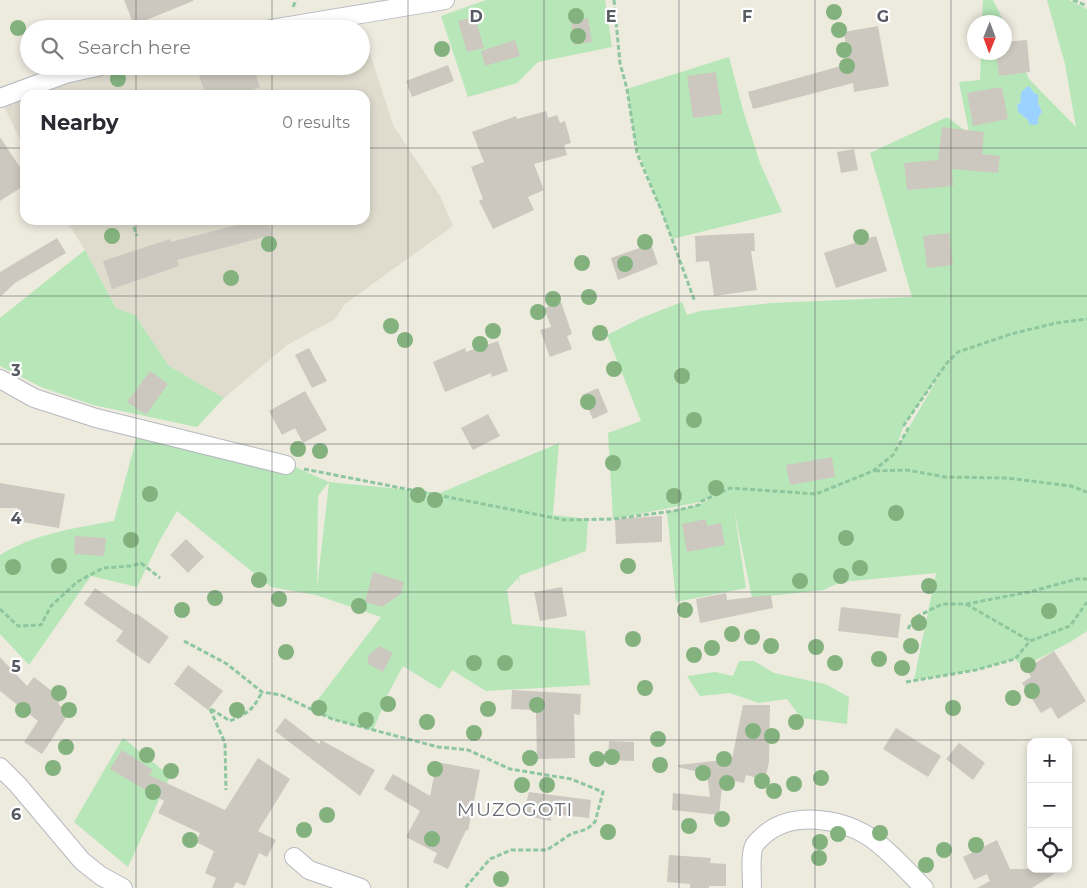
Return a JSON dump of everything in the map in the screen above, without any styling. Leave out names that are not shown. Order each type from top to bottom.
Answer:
[{"type":"street","points":[[325,20],[445,0]]},
{"type":"street","points":[[22,90],[62,75]]},
{"type":"street","points":[[0,98],[20,91]]},
{"type":"street","points":[[0,379],[34,398],[96,418],[286,465]]},
{"type":"street","points":[[0,767],[18,784],[82,861],[101,876],[123,888]]},
{"type":"street","points":[[752,888],[753,848],[758,841],[778,825],[795,820],[817,820],[855,828],[883,847],[924,888]]},
{"type":"street","points":[[294,857],[309,870],[361,888]]},
{"type":"path","points":[[614,0],[620,63],[627,89],[637,153],[662,212],[695,302]]},
{"type":"path","points":[[1073,0],[1087,6]]},
{"type":"path","points":[[133,225],[137,236]]},
{"type":"path","points":[[286,465],[564,520],[613,518],[674,511],[699,505],[700,502],[730,488],[816,494],[873,471],[893,455],[908,429],[904,425],[946,364],[958,352],[1011,334],[1056,323],[1087,319]]},
{"type":"path","points":[[873,471],[907,470],[945,477],[1007,478],[1071,486],[1087,492]]},
{"type":"path","points":[[0,608],[18,626],[41,625],[51,606],[70,588],[77,582],[103,568],[131,566],[141,563],[160,578]]},
{"type":"path","points":[[908,629],[914,618],[942,604],[966,604],[1029,592],[1077,579],[1087,579]]},
{"type":"path","points":[[906,682],[976,670],[1015,658],[1030,640],[1070,626],[1087,602]]},
{"type":"path","points":[[966,604],[1030,640]]},
{"type":"path","points":[[184,641],[227,664],[262,692],[281,695],[332,719],[438,747],[468,750],[510,769],[571,780],[603,792],[595,822],[586,829],[571,834],[547,850],[511,850],[490,860],[465,888]]},
{"type":"path","points":[[226,790],[225,743],[210,709],[230,721],[246,714],[255,707],[262,692]]},
{"type":"shaded area","points":[[370,53],[393,125],[440,196],[453,226],[345,304],[335,319],[287,345],[224,398],[169,366],[135,315],[116,308],[85,250],[69,225],[370,225],[370,90],[21,90],[60,75],[370,75]]},
{"type":"shaded area","points":[[20,90],[20,140],[0,98]]},
{"type":"green space","points":[[486,0],[605,0],[612,47],[538,62],[517,83],[468,97],[441,16]]},
{"type":"green space","points":[[983,0],[993,0],[1000,15],[982,15]]},
{"type":"green space","points":[[1047,0],[1069,0],[1087,9],[1087,631],[1023,667],[1015,659],[976,670],[914,680],[936,573],[842,582],[823,590],[752,598],[734,509],[746,588],[676,602],[667,512],[699,505],[720,493],[700,502],[613,519],[608,433],[641,421],[607,335],[641,318],[682,302],[687,315],[700,311],[771,303],[912,297],[870,153],[947,117],[969,132],[959,82],[980,80],[981,60],[1012,60],[1012,41],[1029,79],[1076,127],[1065,64]],"holes":[[[1029,87],[1034,93],[1042,112],[1038,118],[1028,120],[1018,112],[1017,105],[1021,102]],[[941,373],[895,451],[904,425]]]},
{"type":"green space","points":[[729,57],[760,163],[782,212],[672,239],[635,143],[627,89]]},
{"type":"green space","points":[[85,250],[116,308],[135,315],[169,366],[224,398],[197,427],[93,405],[41,387],[0,366],[0,318]]},
{"type":"green space","points":[[139,429],[277,459],[329,482],[440,493],[559,443],[553,515],[588,519],[586,551],[519,576],[520,584],[518,578],[507,590],[512,624],[585,631],[590,685],[486,691],[452,670],[440,689],[403,666],[389,692],[373,730],[332,719],[310,710],[381,617],[316,595],[271,587],[177,511],[160,540],[137,587],[91,576],[29,665],[0,634],[0,555],[41,537],[70,529],[114,521]],"holes":[[[329,483],[317,587],[318,496]]]},
{"type":"green space","points":[[739,661],[754,661],[774,673],[825,684],[849,697],[847,724],[801,718],[787,699],[759,703],[730,693],[700,696],[687,676],[715,672],[733,676]]},
{"type":"green space","points":[[123,738],[170,776],[128,867],[74,822]]},
{"type":"water","points":[[1029,86],[1038,95],[1038,103],[1042,112],[1038,118],[1038,124],[1034,125],[1029,124],[1028,120],[1018,112],[1017,105],[1021,102],[1022,92]]},
{"type":"building","points":[[124,0],[193,0],[146,20],[132,20]]},
{"type":"building","points":[[475,17],[484,48],[467,52],[458,21]]},
{"type":"building","points":[[588,18],[592,42],[574,45],[571,20]]},
{"type":"building","points":[[878,26],[889,86],[854,92],[853,83],[753,109],[748,92],[848,64],[844,32]]},
{"type":"building","points":[[515,40],[520,56],[485,66],[481,51]]},
{"type":"building","points":[[1027,40],[1030,72],[999,76],[997,60],[1012,60],[1012,41]]},
{"type":"building","points":[[448,65],[454,81],[412,97],[406,81]]},
{"type":"building","points":[[716,72],[722,114],[693,118],[687,76]]},
{"type":"building","points":[[256,75],[260,87],[251,90],[204,90],[199,76]]},
{"type":"building","points":[[1002,87],[1008,119],[973,126],[967,93]]},
{"type":"building","points":[[546,111],[548,118],[557,115],[560,123],[565,121],[571,143],[564,145],[567,155],[534,164],[544,190],[528,197],[534,210],[493,229],[479,201],[483,199],[471,167],[484,162],[472,132],[516,116],[517,119]]},
{"type":"building","points":[[942,127],[984,132],[982,154],[1000,156],[998,173],[952,169],[953,186],[907,190],[904,163],[938,160]]},
{"type":"building","points":[[0,137],[20,167],[20,188],[0,201]]},
{"type":"building","points":[[854,149],[858,170],[841,173],[837,152]]},
{"type":"building","points":[[237,225],[269,225],[272,235],[177,260],[179,266],[112,289],[103,261],[170,239],[171,242]]},
{"type":"building","points":[[754,233],[755,251],[751,251],[757,290],[714,296],[709,261],[696,262],[695,236]]},
{"type":"building","points":[[949,233],[953,265],[927,268],[923,236]]},
{"type":"building","points":[[876,236],[887,271],[836,288],[824,253]]},
{"type":"building","points":[[57,238],[66,253],[15,283],[0,297],[0,272]]},
{"type":"building","points":[[651,244],[658,264],[618,280],[611,258]]},
{"type":"building","points":[[561,302],[572,334],[567,336],[572,349],[550,357],[540,330],[551,327],[544,308]]},
{"type":"building","points":[[498,341],[508,371],[492,377],[491,373],[445,392],[433,362],[465,348],[466,352]]},
{"type":"building","points":[[309,348],[327,381],[312,388],[295,355]]},
{"type":"building","points":[[150,371],[168,384],[146,415],[127,402]]},
{"type":"building","points":[[598,388],[608,412],[593,419],[582,395]]},
{"type":"building","points":[[305,391],[327,430],[303,443],[295,428],[282,435],[269,411]]},
{"type":"building","points":[[488,414],[500,436],[473,450],[461,428]]},
{"type":"building","points":[[832,457],[835,477],[790,485],[786,465]]},
{"type":"building","points":[[0,483],[65,494],[59,528],[16,521],[18,508],[0,508]]},
{"type":"building","points":[[662,516],[662,542],[616,544],[615,519]]},
{"type":"building","points":[[706,519],[707,526],[721,523],[725,545],[687,552],[682,524]]},
{"type":"building","points":[[75,536],[106,538],[104,556],[74,554]]},
{"type":"building","points":[[186,539],[204,557],[188,573],[170,555]]},
{"type":"building","points":[[373,572],[404,582],[401,594],[382,607],[365,602]]},
{"type":"building","points":[[562,587],[567,616],[540,621],[534,592]]},
{"type":"building","points":[[95,588],[135,615],[136,613],[169,637],[149,664],[116,641],[123,631],[84,604]]},
{"type":"building","points":[[726,593],[727,600],[771,595],[773,608],[700,623],[696,599]]},
{"type":"building","points":[[841,607],[901,614],[898,638],[838,631]]},
{"type":"building","points":[[379,646],[393,653],[383,672],[368,664],[368,656]]},
{"type":"building","points":[[1054,651],[1086,701],[1058,719],[1051,707],[1041,713],[1022,683],[1031,677],[1026,669]]},
{"type":"building","points":[[0,657],[27,686],[34,677],[62,699],[58,704],[69,713],[42,754],[24,742],[38,721],[0,691]]},
{"type":"building","points":[[188,665],[223,691],[208,710],[174,684]]},
{"type":"building","points":[[512,690],[581,694],[580,715],[574,714],[575,758],[537,759],[536,712],[534,710],[511,709]]},
{"type":"building","points":[[743,705],[770,705],[769,762],[765,780],[746,775],[744,783],[723,778],[719,815],[672,810],[673,793],[710,797],[707,774],[678,767],[678,765],[732,759]]},
{"type":"building","points":[[285,718],[319,744],[321,740],[375,770],[360,796],[275,731]]},
{"type":"building","points":[[896,728],[941,756],[928,777],[883,749]]},
{"type":"building","points":[[609,741],[634,742],[634,761],[608,760]]},
{"type":"building","points":[[959,743],[985,763],[973,780],[946,759]]},
{"type":"building","points":[[122,750],[153,770],[149,775],[225,810],[258,758],[290,779],[258,831],[276,840],[267,857],[259,853],[245,886],[236,882],[233,888],[212,888],[216,878],[205,873],[214,851],[196,842],[200,833],[158,813],[164,801],[110,769]]},
{"type":"building","points":[[437,762],[480,770],[468,831],[466,830],[448,869],[433,862],[437,853],[406,837],[420,811],[384,789],[393,774],[430,796]]},
{"type":"building","points":[[529,792],[591,800],[589,818],[551,814],[551,821],[523,815]]},
{"type":"building","points":[[997,840],[1010,869],[1027,869],[1027,873],[1056,873],[1032,888],[977,888],[990,881],[987,874],[974,880],[963,857]]},
{"type":"building","points":[[669,855],[711,858],[710,863],[726,864],[726,886],[690,888],[690,884],[667,882]]},
{"type":"district","name":"MUZOGOTI","points":[[515,809]]}]
